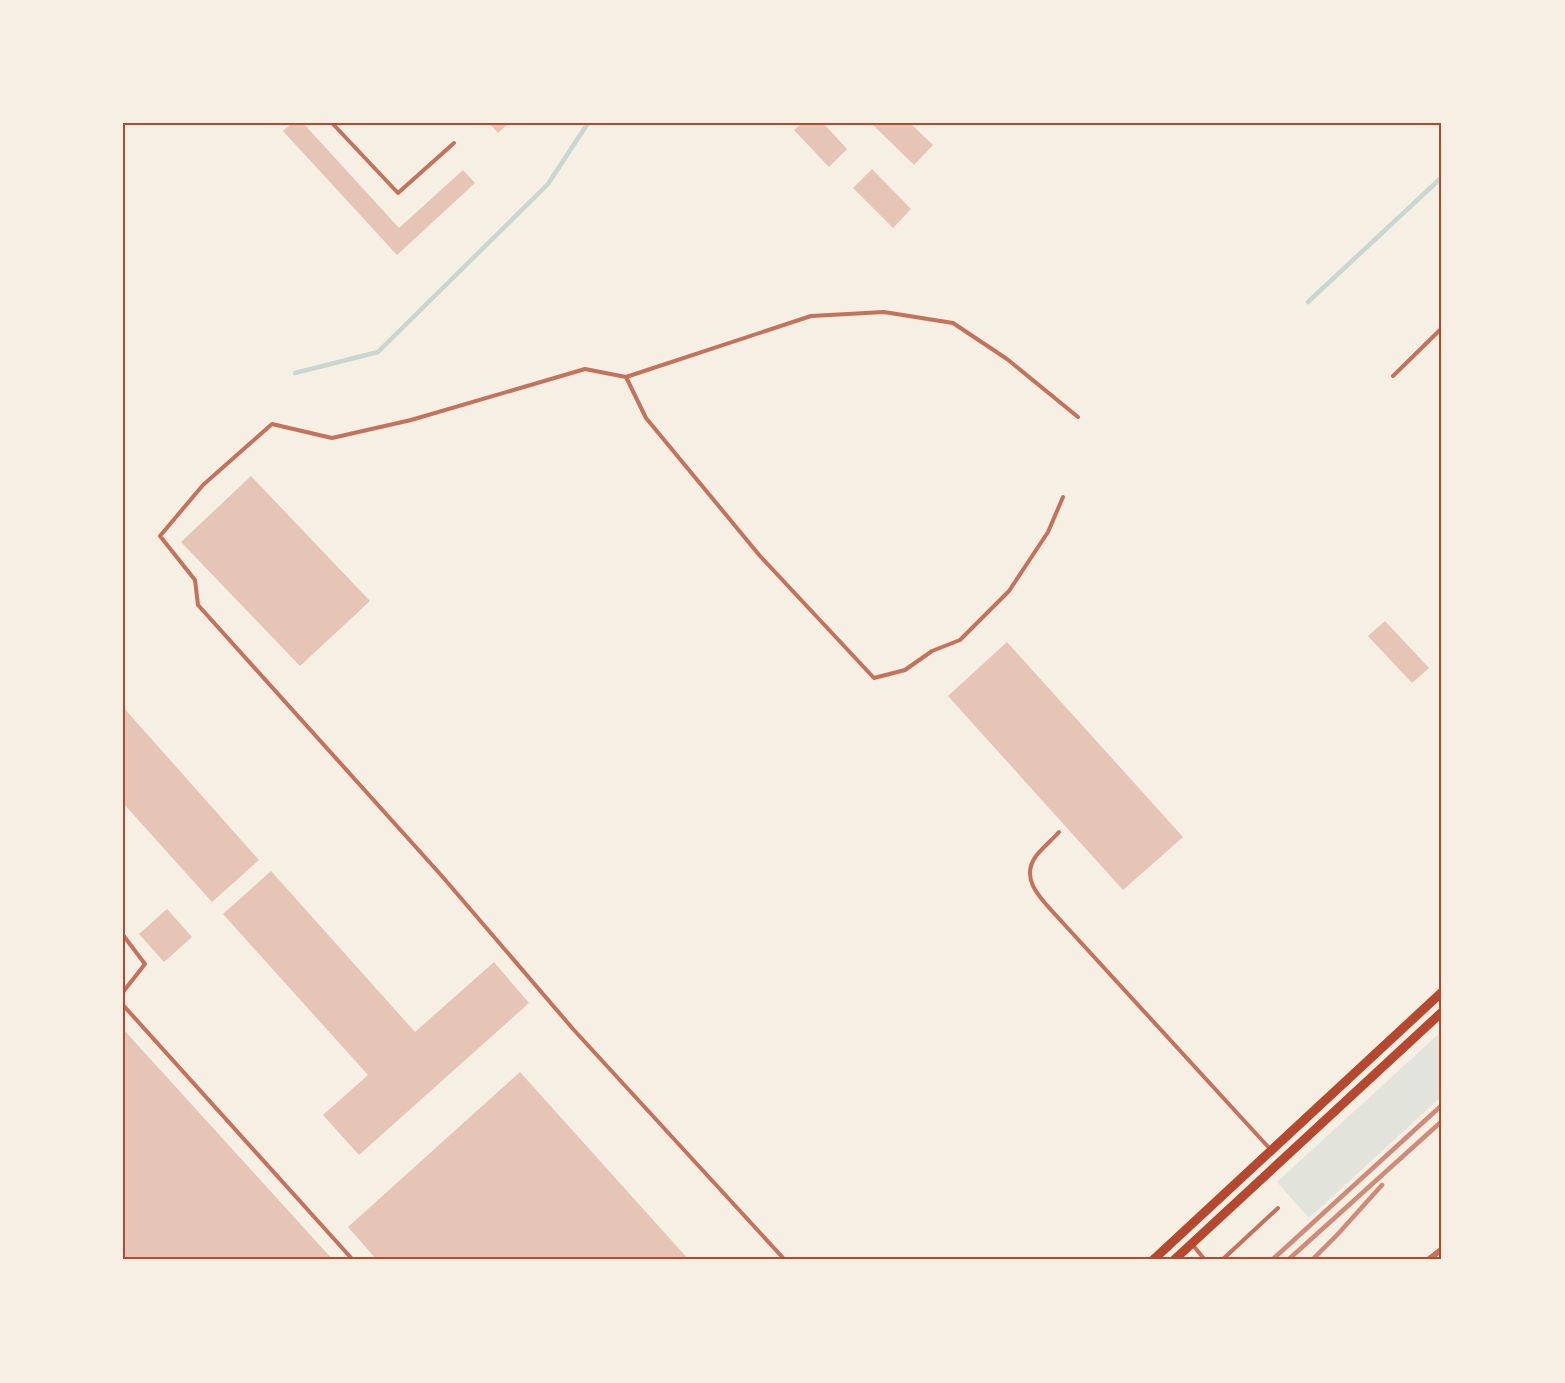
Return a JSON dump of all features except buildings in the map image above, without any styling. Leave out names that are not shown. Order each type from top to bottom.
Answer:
[{"type":"main road","points":[[1153,1260],[1442,992]]},
{"type":"main road","points":[[1174,1260],[1442,1012]]},
{"type":"street","points":[[1428,1260],[1442,1249]]},
{"type":"lane","points":[[332,123],[398,193],[454,143]]},
{"type":"lane","points":[[785,1260],[573,1029],[441,875],[198,605],[195,580],[160,536],[203,485],[272,424],[332,438],[411,420],[585,369],[626,377],[811,316],[884,312],[953,323],[1007,359],[1078,417]]},
{"type":"lane","points":[[1392,376],[1442,328]]},
{"type":"lane","points":[[626,377],[646,418],[669,446],[760,556],[874,678],[905,670],[932,651],[960,640],[1009,591],[1048,532],[1062,497]]},
{"type":"lane","points":[[1059,832],[1035,857],[1030,870],[1031,885],[1271,1150]]},
{"type":"lane","points":[[123,935],[145,964],[123,992]]},
{"type":"lane","points":[[123,1005],[353,1260]]},
{"type":"lane","points":[[1222,1260],[1278,1208]]},
{"type":"lane","points":[[1192,1244],[1205,1260]]},
{"type":"shaded area","points":[[1442,1031],[1442,1096],[1309,1218],[1277,1182]]},
{"type":"waterway","points":[[295,373],[378,352],[548,184],[588,123]]},
{"type":"waterway","points":[[1308,302],[1442,177]]},
{"type":"railway","points":[[1272,1260],[1442,1105]]},
{"type":"railway","points":[[1288,1260],[1442,1121]]},
{"type":"railway","points":[[1312,1260],[1382,1185]]}]
